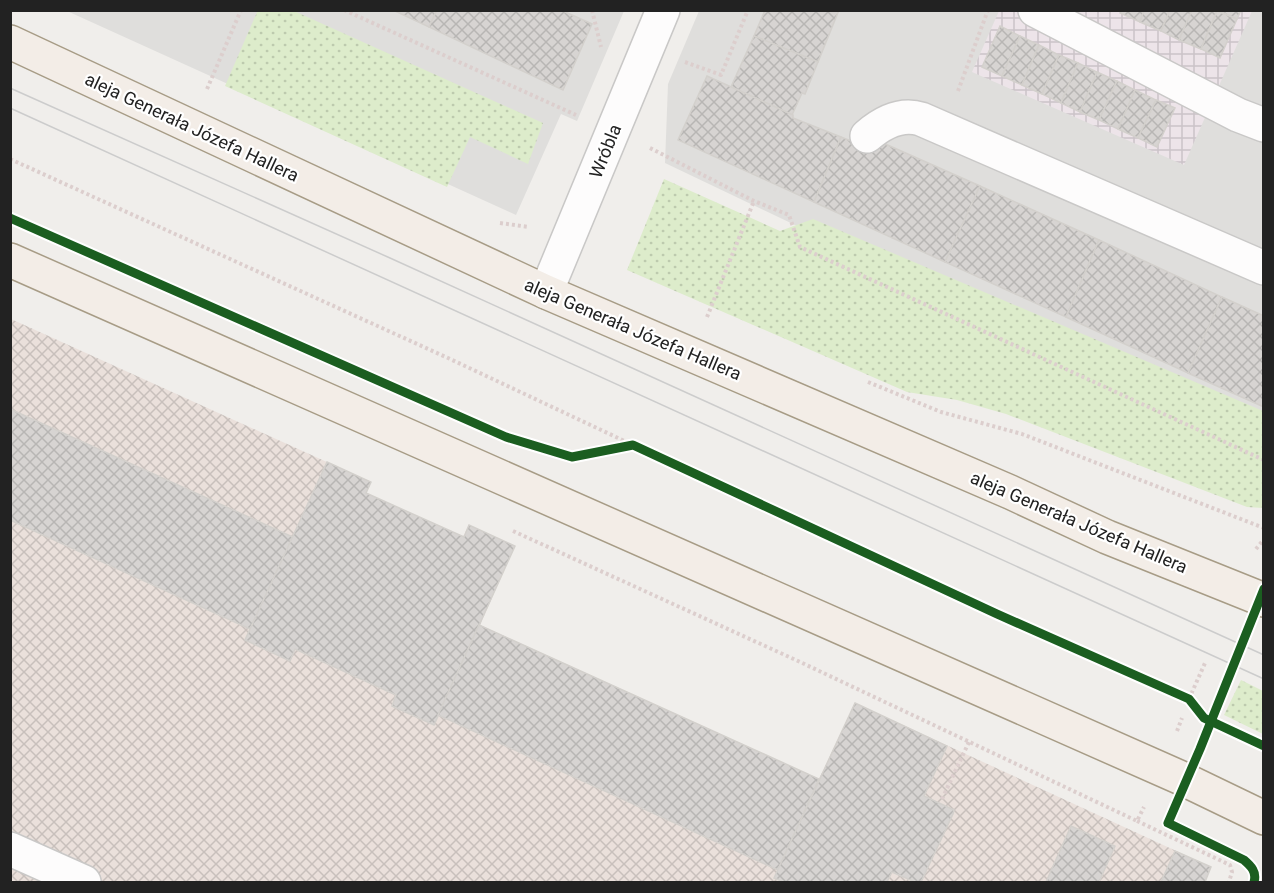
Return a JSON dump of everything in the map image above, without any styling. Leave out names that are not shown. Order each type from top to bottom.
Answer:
[{"type":"main road","name":"aleja Generała Józefa Hallera","points":[[10,42],[546,292],[1010,492],[1107,537],[1263,600]]},
{"type":"main road","points":[[10,260],[1179,777],[1263,818]]},
{"type":"street","name":"Wróbla","points":[[546,292],[663,10]]},
{"type":"street","points":[[1035,10],[1239,115],[1263,125]]},
{"type":"street","points":[[867,136],[878,126],[900,117],[921,118],[1263,268]]},
{"type":"street","points":[[10,849],[84,882]]},
{"type":"path","points":[[207,89],[241,10]]},
{"type":"path","points":[[344,10],[576,116]]},
{"type":"path","points":[[679,60],[721,75],[748,10]]},
{"type":"path","points":[[944,129],[988,10]]},
{"type":"path","points":[[644,145],[754,201],[789,215],[800,247],[1263,460]]},
{"type":"path","points":[[10,159],[448,357],[633,445]]},
{"type":"path","points":[[707,317],[754,201]]},
{"type":"path","points":[[698,313],[718,321]]},
{"type":"path","points":[[867,382],[941,412],[1022,434],[1263,528]]},
{"type":"path","points":[[613,449],[633,445]]},
{"type":"path","points":[[507,528],[1230,865],[1232,872],[1229,882]]},
{"type":"path","points":[[1256,549],[1263,538]]},
{"type":"path","points":[[1189,699],[1205,663]]},
{"type":"path","points":[[1174,737],[1182,718]]},
{"type":"path","points":[[942,799],[969,742]]},
{"type":"path","points":[[1137,821],[1146,802]]},
{"type":"shaded area","points":[[67,11],[624,11],[577,121],[561,114],[516,215]]},
{"type":"shaded area","points":[[699,11],[1263,11],[1263,448],[665,163],[668,84]]},
{"type":"shaded area","points":[[999,11],[1252,11],[1184,165],[972,72]]},
{"type":"shaded area","points":[[11,319],[371,482],[366,494],[463,537],[469,525],[515,546],[480,625],[819,779],[855,703],[1211,867],[1205,882],[11,882]]},
{"type":"green space","points":[[258,10],[294,11],[543,123],[528,164],[470,137],[447,187],[225,86]]},
{"type":"green space","points":[[664,179],[780,231],[813,219],[1263,411],[1263,508],[1247,507],[1006,414],[957,400],[907,392],[627,270]]},
{"type":"green space","points":[[1241,680],[1263,691],[1263,734],[1224,715]]},
{"type":"building","points":[[393,10],[437,10],[429,27]]},
{"type":"building","points":[[437,10],[561,10],[592,24],[563,90],[429,27]]},
{"type":"building","points":[[765,10],[839,10],[818,62],[754,36]]},
{"type":"building","points":[[1122,10],[1144,10],[1140,22],[1120,13]]},
{"type":"building","points":[[1144,10],[1170,10],[1161,31],[1140,22]]},
{"type":"building","points":[[1170,10],[1192,10],[1179,40],[1161,31]]},
{"type":"building","points":[[1192,10],[1217,11],[1201,49],[1179,40]]},
{"type":"building","points":[[1217,10],[1241,10],[1237,19]]},
{"type":"building","points":[[1217,11],[1237,19],[1220,58],[1201,49]]},
{"type":"building","points":[[1000,26],[1020,36],[1002,76],[982,67]]},
{"type":"building","points":[[754,36],[818,62],[805,94],[802,93],[792,115],[731,87]]},
{"type":"building","points":[[1020,36],[1039,45],[1022,85],[1002,76]]},
{"type":"building","points":[[1039,45],[1059,55],[1042,94],[1022,85]]},
{"type":"building","points":[[1059,55],[1078,63],[1061,103],[1042,94]]},
{"type":"building","points":[[1078,63],[1097,72],[1080,112],[1061,103]]},
{"type":"building","points":[[1097,72],[1117,81],[1099,120],[1080,112]]},
{"type":"building","points":[[707,76],[793,115],[793,118],[841,137],[814,202],[678,140]]},
{"type":"building","points":[[1117,81],[1135,90],[1118,129],[1099,120]]},
{"type":"building","points":[[1135,90],[1156,100],[1138,138],[1118,129]]},
{"type":"building","points":[[1156,100],[1175,108],[1157,147],[1138,138]]},
{"type":"building","points":[[856,131],[980,186],[945,262],[814,202],[841,137],[851,141]]},
{"type":"building","points":[[980,186],[1099,240],[1066,317],[945,262]]},
{"type":"building","points":[[1099,240],[1222,297],[1188,373],[1066,317]]},
{"type":"building","points":[[1222,297],[1264,316],[1264,407],[1188,373]]},
{"type":"building","points":[[10,409],[293,537],[250,629],[10,520]]},
{"type":"building","points":[[327,462],[371,482],[366,493],[464,537],[469,525],[515,546],[434,725],[392,706],[396,695],[295,649],[290,661],[245,640]]},
{"type":"building","points":[[479,625],[819,779],[778,870],[438,715]]},
{"type":"building","points":[[855,703],[947,746],[924,796],[954,810],[953,814],[921,882],[915,882],[892,872],[887,882],[784,882],[774,878]]},
{"type":"building","points":[[1071,826],[1115,846],[1099,882],[1046,882]]},
{"type":"building","points":[[1175,851],[1211,867],[1205,882],[1161,882]]},
{"type":"tram line","points":[[10,88],[1264,655]]},
{"type":"tram line","points":[[10,108],[1264,679]]},
{"type":"cycle path","points":[[10,218],[506,437],[572,457],[633,445],[997,614],[1189,699],[1204,718],[1264,746]]},
{"type":"cycle path","points":[[1254,882],[1254,872],[1244,860],[1168,823],[1264,589]]}]
